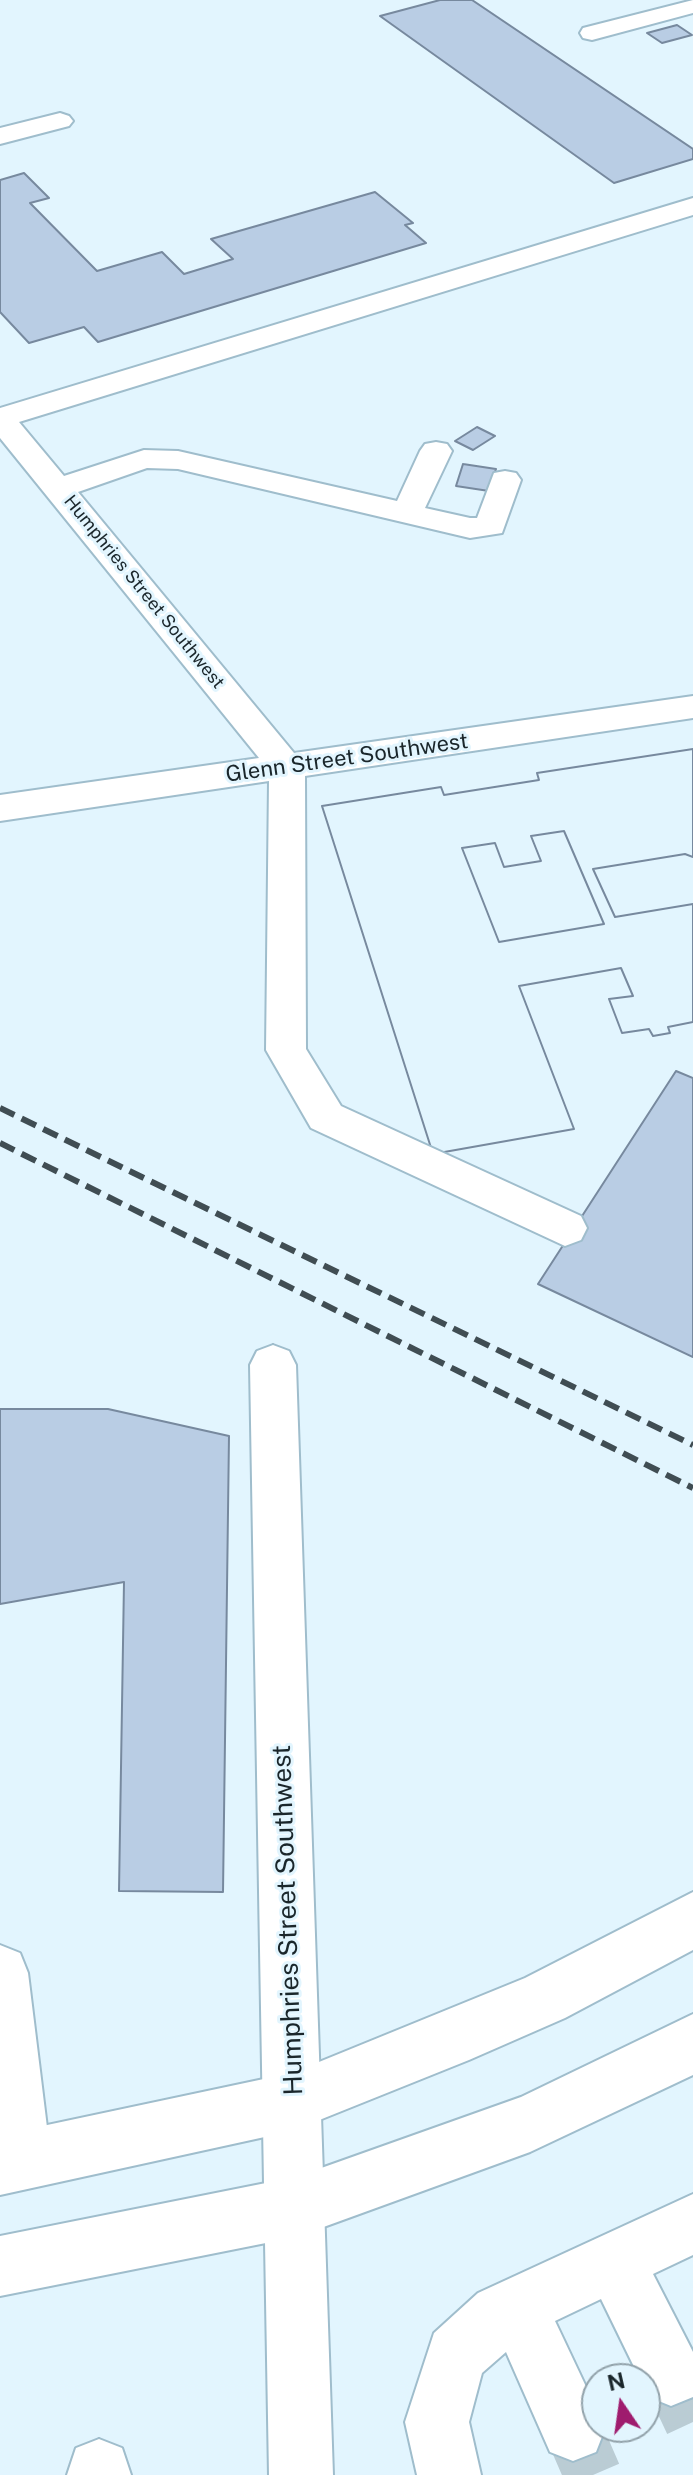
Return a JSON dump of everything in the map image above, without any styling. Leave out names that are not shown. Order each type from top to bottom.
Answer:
[{"type":"street","points":[[592,33],[677,5]]},
{"type":"street","points":[[0,136],[60,121]]},
{"type":"street","points":[[0,418],[693,206]]},
{"type":"street","name":"Humphries Street Southwest","points":[[0,418],[287,768]]},
{"type":"street","points":[[407,513],[436,451]]},
{"type":"street","points":[[59,488],[144,459],[178,460],[470,528],[491,526],[505,480]]},
{"type":"street","name":"Glenn Street Southwest","points":[[0,808],[693,707]]},
{"type":"street","points":[[287,768],[286,1050],[326,1117],[565,1228]]},
{"type":"street","name":"Humphries Street Southwest","points":[[273,1365],[301,2475]]},
{"type":"street","points":[[0,1973],[11,2163],[292,2102],[545,1998],[693,1920]]},
{"type":"street","points":[[0,2266],[296,2207],[530,2123],[652,2066],[693,2043]]},
{"type":"street","points":[[449,2475],[437,2422],[456,2355],[500,2315],[693,2224]]},
{"type":"street","points":[[614,2261],[671,2375]]},
{"type":"street","points":[[517,2307],[573,2429]]},
{"type":"building","points":[[440,0],[472,0],[693,149],[693,159],[614,183],[380,16]]},
{"type":"building","points":[[677,25],[692,35],[662,43],[647,33]]},
{"type":"building","points":[[24,173],[49,198],[30,203],[97,271],[162,252],[184,274],[233,259],[211,239],[375,192],[413,223],[405,225],[426,243],[98,342],[84,327],[29,343],[0,312],[0,180]]},
{"type":"building","points":[[477,427],[495,436],[473,450],[455,441]]},
{"type":"building","points":[[463,464],[496,469],[489,491],[456,486]]},
{"type":"building","points":[[693,749],[693,857],[685,854],[593,869],[615,917],[693,904],[693,1022],[668,1027],[670,1033],[653,1036],[649,1029],[622,1033],[609,999],[633,996],[621,968],[519,986],[574,1129],[433,1154],[322,806],[441,787],[444,795],[539,780],[537,773]],"holes":[[[564,831],[604,924],[499,942],[462,848],[495,843],[504,867],[541,861],[531,836]]]},
{"type":"building","points":[[693,749],[693,857],[685,854],[593,869],[615,917],[693,904],[693,1022],[668,1027],[670,1033],[653,1036],[649,1029],[622,1033],[609,999],[633,996],[621,968],[519,986],[574,1129],[433,1154],[322,806],[441,787],[444,795],[539,780],[537,773]],"holes":[[[564,831],[604,924],[499,942],[462,848],[495,843],[504,867],[541,861],[531,836]]]},
{"type":"building","points":[[676,1071],[693,1078],[693,1357],[538,1284]]},
{"type":"building","points":[[0,1409],[108,1409],[229,1436],[223,1892],[119,1891],[124,1582],[0,1604]]},
{"type":"tunnel","points":[[671,2375],[693,2422]]},
{"type":"tunnel","points":[[573,2429],[593,2475]]},
{"type":"railway","points":[[0,1108],[693,1445]]},
{"type":"railway","points":[[0,1143],[693,1488]]}]
